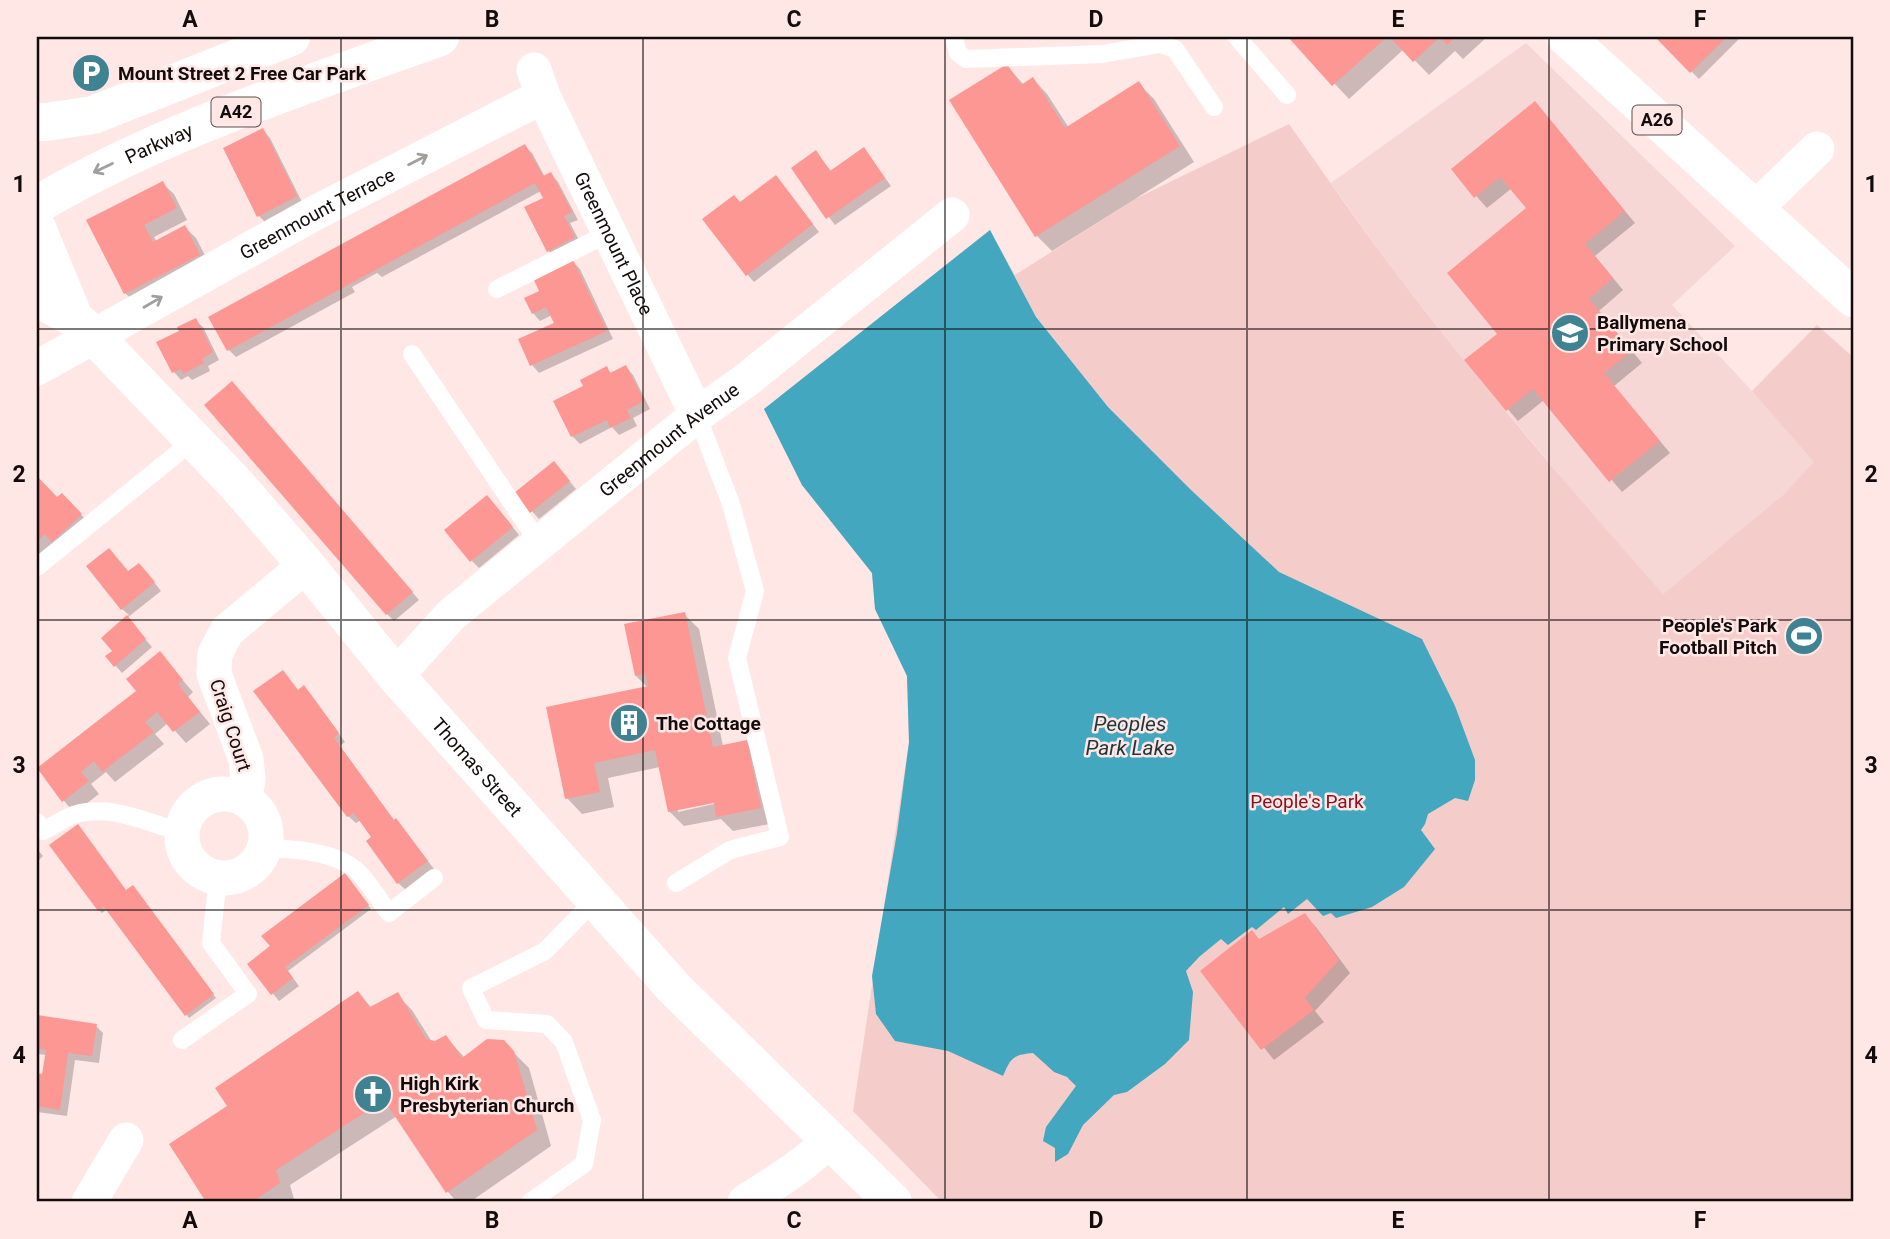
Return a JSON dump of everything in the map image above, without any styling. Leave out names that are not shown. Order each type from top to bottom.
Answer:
[{"type":"street","name":"A42","points":[[37,122],[93,115],[291,37]]},
{"type":"street","name":"Parkway","points":[[37,203],[154,143],[440,37]]},
{"type":"street","name":"A26","points":[[1566,37],[1853,298]]},
{"type":"street","name":"Greenmount Place","points":[[539,83],[697,415]]},
{"type":"street","name":"Greenmount Terrace","points":[[37,368],[84,327],[315,213],[539,83]]},
{"type":"street","points":[[1752,205],[1817,149]]},
{"type":"street","name":"Thomas Street","points":[[37,203],[84,327]]},
{"type":"street","name":"Greenmount Avenue","points":[[396,676],[451,615],[697,415],[745,381],[952,215]]},
{"type":"street","name":"Thomas Street","points":[[37,298],[84,327],[237,485],[396,676],[674,988],[893,1202]]},
{"type":"street","name":"Craig Court","points":[[245,799],[248,779],[246,759],[214,674],[215,653],[227,631],[306,565]]},
{"type":"street","name":"Craig Court","points":[[182,832],[189,813],[204,798],[232,794],[245,799],[256,808],[267,833],[265,847]]},
{"type":"street","points":[[182,832],[183,846],[189,859],[198,869],[210,876],[238,876],[250,869],[265,847]]},
{"type":"street","points":[[89,1202],[126,1140]]},
{"type":"street","points":[[745,1202],[791,1173],[814,1156],[828,1141]]},
{"type":"lane","points":[[954,37],[958,53],[966,59],[1102,54],[1160,44],[1175,49],[1214,107]]},
{"type":"lane","points":[[1237,37],[1287,95]]},
{"type":"lane","points":[[497,289],[609,233]]},
{"type":"lane","points":[[412,354],[539,544]]},
{"type":"lane","points":[[676,883],[730,850],[780,837],[737,658],[755,591],[731,504],[697,415]]},
{"type":"lane","points":[[37,567],[194,440]]},
{"type":"lane","points":[[37,822],[43,831],[73,816],[96,811],[120,812],[151,825],[182,832]]},
{"type":"lane","points":[[265,847],[318,853],[346,863],[357,870],[389,913],[434,878]]},
{"type":"lane","points":[[182,1040],[248,994],[211,943],[218,877]]},
{"type":"lane","points":[[530,1202],[584,1164],[592,1120],[564,1042],[547,1024],[486,1020],[471,988],[545,951],[596,899]]},
{"type":"shaded area","name":"Ballymena Primary School","points":[[1526,43],[1735,246],[1672,305],[1815,462],[1784,494],[1662,595],[1464,360],[1390,266],[1331,183]]},
{"type":"green space","name":"People's Park","points":[[1289,124],[1391,267],[1457,351],[1558,474],[1663,594],[1784,494],[1814,462],[1752,391],[1817,325],[1853,357],[1853,1202],[942,1202],[853,1111],[909,742],[907,676],[875,609],[872,573],[802,485],[764,409],[990,230],[1015,275],[1135,199]]},
{"type":"water","name":"Peoples Park Lake","points":[[990,230],[1036,317],[1108,407],[1191,490],[1279,572],[1422,639],[1455,706],[1475,760],[1475,780],[1468,801],[1455,798],[1428,814],[1421,830],[1435,849],[1404,887],[1372,907],[1336,918],[1331,913],[1323,916],[1307,899],[1288,914],[1284,907],[1256,930],[1252,927],[1228,945],[1221,939],[1199,957],[1186,971],[1193,992],[1189,1040],[1165,1064],[1127,1092],[1114,1095],[1083,1125],[1068,1154],[1055,1162],[1055,1148],[1043,1141],[1046,1127],[1076,1086],[1067,1077],[1054,1072],[1033,1053],[1013,1058],[1003,1076],[948,1051],[895,1041],[876,1014],[872,976],[897,833],[909,742],[907,676],[875,609],[872,573],[802,485],[764,409]]},
{"type":"building","points":[[1288,37],[1387,37],[1332,86]]},
{"type":"building","points":[[1390,37],[1440,37],[1413,62]]},
{"type":"building","points":[[1440,37],[1456,37],[1447,45]]},
{"type":"building","points":[[1655,37],[1727,37],[1690,73]]},
{"type":"building","points":[[1007,64],[1021,85],[1033,77],[1065,128],[1139,81],[1180,146],[1035,237],[949,100]]},
{"type":"building","points":[[1535,101],[1625,211],[1585,244],[1613,278],[1589,299],[1632,351],[1604,373],[1660,441],[1609,482],[1533,389],[1506,411],[1464,360],[1497,334],[1447,273],[1526,208],[1500,177],[1474,198],[1451,169]]},
{"type":"building","points":[[263,128],[297,196],[257,217],[223,148]]},
{"type":"building","points":[[525,144],[543,176],[551,172],[572,212],[564,216],[575,237],[547,252],[524,207],[543,198],[535,183],[227,351],[208,317]]},
{"type":"building","points":[[864,147],[885,178],[826,219],[791,168],[816,150],[830,171]]},
{"type":"building","points":[[776,175],[813,224],[746,276],[702,219],[734,195],[740,202]]},
{"type":"building","points":[[163,181],[177,208],[144,225],[153,242],[185,225],[200,255],[124,294],[86,220]]},
{"type":"building","points":[[573,260],[607,331],[530,366],[518,339],[554,323],[546,307],[532,314],[524,298],[539,291],[533,278]]},
{"type":"building","points":[[196,318],[213,352],[202,359],[204,363],[183,374],[181,369],[172,373],[156,342],[179,331],[177,327]]},
{"type":"building","points":[[626,365],[644,401],[627,410],[631,418],[610,428],[607,420],[571,437],[553,401],[583,386],[580,380],[607,366],[610,373]]},
{"type":"building","points":[[232,381],[413,592],[386,615],[204,405]]},
{"type":"building","points":[[554,461],[570,481],[530,513],[514,493]]},
{"type":"building","points":[[37,476],[57,497],[62,493],[82,514],[52,542],[45,534],[37,542]]},
{"type":"building","points":[[487,495],[513,527],[470,562],[444,530]]},
{"type":"building","points":[[109,548],[128,571],[139,563],[155,582],[121,610],[86,566]]},
{"type":"building","name":"The Cottage","points":[[685,612],[713,747],[747,740],[761,808],[716,817],[714,803],[668,812],[655,750],[594,763],[600,792],[565,799],[546,707],[648,686],[645,674],[635,676],[624,624]]},
{"type":"building","points":[[127,615],[146,639],[114,667],[105,656],[112,651],[101,638]]},
{"type":"building","points":[[160,651],[183,680],[178,684],[200,712],[173,732],[157,712],[145,722],[154,732],[102,772],[94,761],[81,772],[89,781],[62,802],[37,768],[136,691],[126,679]]},
{"type":"building","points":[[283,670],[298,690],[304,685],[339,733],[334,738],[394,820],[396,818],[428,861],[397,884],[366,841],[371,837],[354,813],[347,817],[253,691]]},
{"type":"building","points":[[78,824],[126,890],[133,885],[214,994],[185,1016],[104,907],[98,911],[49,845]]},
{"type":"building","points":[[345,873],[369,905],[285,967],[293,978],[271,995],[247,964],[270,946],[261,936]]},
{"type":"building","points":[[1305,913],[1339,960],[1305,998],[1314,1010],[1261,1050],[1200,971],[1252,930],[1259,939]]},
{"type":"building","name":"High Kirk Presbyterian Church","points":[[358,991],[370,1007],[398,992],[426,1039],[435,1041],[446,1035],[462,1058],[487,1039],[504,1040],[514,1051],[537,1130],[446,1193],[384,1100],[276,1170],[280,1183],[252,1202],[206,1202],[169,1144],[227,1106],[215,1088]]},
{"type":"building","points":[[37,1015],[97,1024],[92,1056],[68,1053],[60,1110],[37,1106],[37,1073],[42,1074],[46,1050],[37,1048]]},
{"type":"place","name":"Mount Street 2 Free Car Park","points":[[91,73]]},
{"type":"place","name":"Ballymena Primary School","points":[[1570,333]]},
{"type":"place","name":"People's Park Football Pitch","points":[[1804,636]]},
{"type":"place","name":"The Cottage","points":[[629,723]]},
{"type":"place","name":"High Kirk Presbyterian Church","points":[[373,1094]]}]
